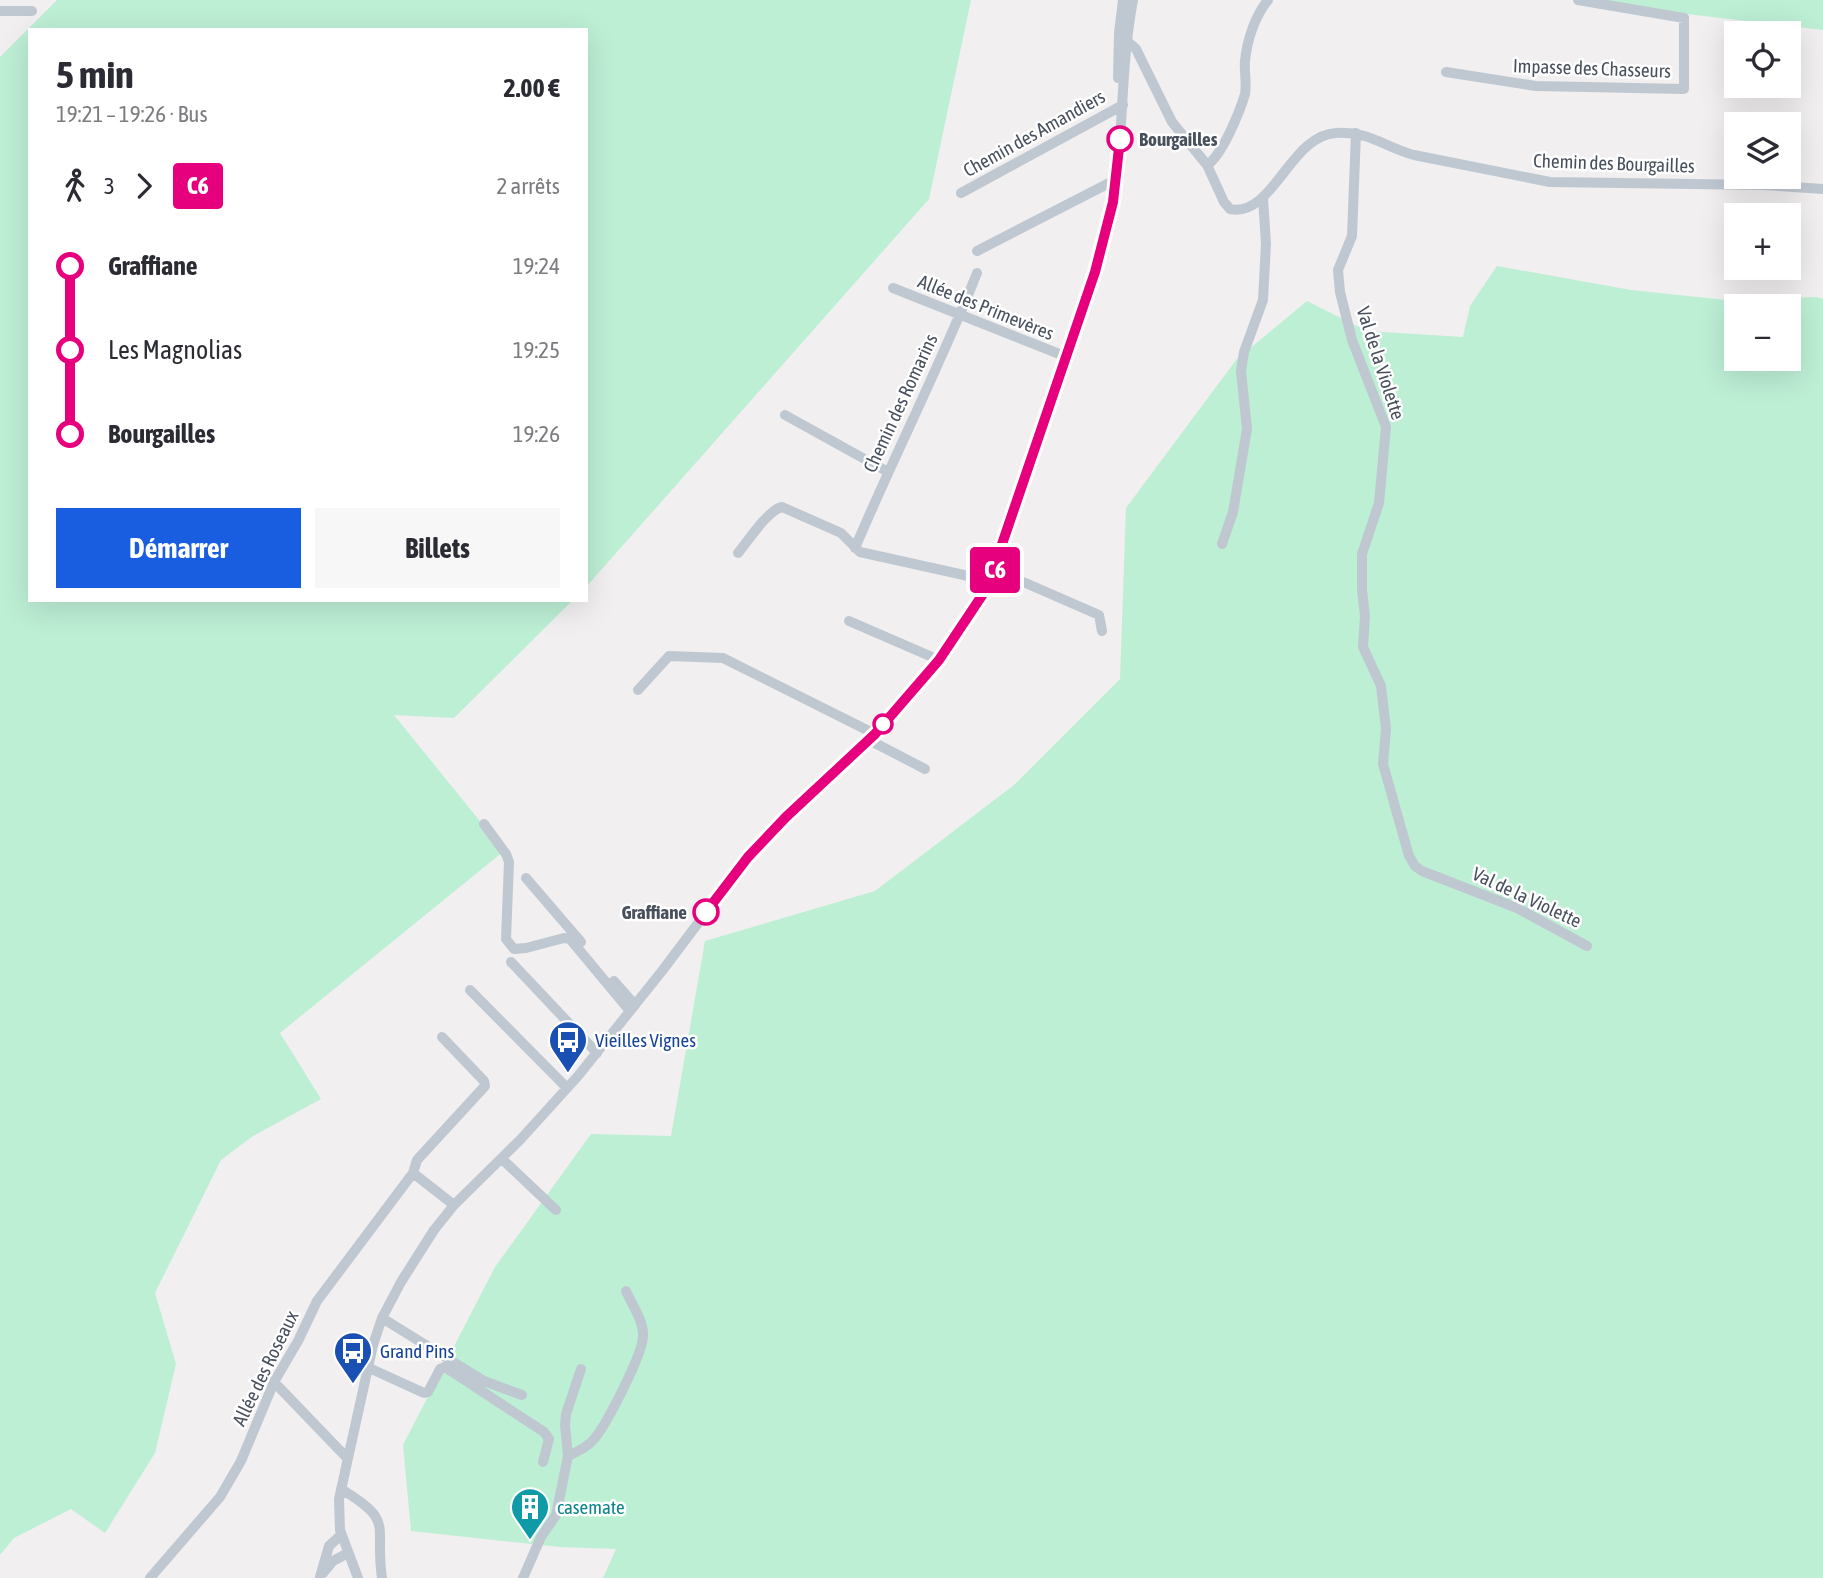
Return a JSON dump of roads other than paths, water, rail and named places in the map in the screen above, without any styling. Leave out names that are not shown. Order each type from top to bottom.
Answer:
[{"type":"street","points":[[358,1578],[341,1535],[338,1508],[341,1489],[367,1367],[382,1318],[412,1263],[454,1205],[502,1159],[597,1053],[748,857],[786,817],[872,737],[939,660],[991,581],[1107,232],[1117,179],[1124,0]]},
{"type":"street","points":[[1123,40],[1133,0]]},
{"type":"street","points":[[1207,165],[1217,156],[1244,95],[1245,63],[1250,37],[1268,0]]},
{"type":"street","name":"Impasse des Chasseurs","points":[[1446,72],[1536,86],[1684,89],[1683,17],[1578,0]]},
{"type":"street","points":[[0,11],[32,11]]},
{"type":"street","points":[[1123,40],[1136,49],[1177,130],[1207,165],[1230,209],[1243,210],[1263,198],[1266,228],[1263,300],[1244,352],[1241,371],[1247,429],[1233,512],[1222,544]]},
{"type":"street","name":"Chemin des Amandiers","points":[[961,193],[1121,106]]},
{"type":"street","name":"Chemin des Bourgailles","points":[[1263,198],[1312,142],[1329,134],[1356,133],[1381,141],[1399,152],[1550,182],[1764,185],[1823,189]]},
{"type":"street","name":"Val de la Violette","points":[[1356,133],[1352,236],[1351,244],[1341,262],[1338,282],[1352,340],[1386,427],[1379,503],[1362,554],[1365,617],[1363,647],[1381,686],[1386,729],[1383,764],[1409,856],[1422,871],[1517,908],[1587,946]]},
{"type":"street","points":[[977,251],[1117,179]]},
{"type":"street","name":"Chemin des Romarins","points":[[855,548],[960,316],[976,273]]},
{"type":"street","name":"Allée des Primevères","points":[[893,288],[1067,357]]},
{"type":"street","points":[[785,415],[888,472]]},
{"type":"street","points":[[738,553],[770,513],[777,507],[782,507],[841,533],[855,548],[869,554],[991,581]]},
{"type":"street","points":[[1002,549],[1021,581],[1099,615],[1102,631]]},
{"type":"street","points":[[849,621],[939,660]]},
{"type":"street","points":[[638,690],[669,656],[723,658],[872,737],[925,769]]},
{"type":"street","points":[[484,824],[509,862],[506,939],[514,949],[570,939],[632,1008]]},
{"type":"street","points":[[526,878],[632,1008]]},
{"type":"street","points":[[511,961],[597,1053]]},
{"type":"street","points":[[470,990],[566,1088]]},
{"type":"street","name":"Allée des Roseaux","points":[[150,1578],[220,1497],[241,1461],[274,1382],[317,1301],[413,1173],[417,1160],[485,1086],[484,1081],[442,1037]]},
{"type":"street","points":[[502,1159],[556,1210]]},
{"type":"street","points":[[413,1173],[454,1205]]},
{"type":"street","points":[[568,1456],[583,1449],[596,1437],[639,1356],[643,1333],[626,1291]]},
{"type":"street","points":[[382,1318],[484,1381],[522,1395]]},
{"type":"street","points":[[367,1367],[424,1393],[428,1392],[440,1369],[445,1367],[544,1432],[549,1439],[549,1446],[543,1462]]},
{"type":"street","points":[[523,1578],[527,1563],[556,1515],[568,1456],[566,1414],[581,1369]]},
{"type":"street","points":[[274,1382],[348,1459]]},
{"type":"street","points":[[341,1489],[366,1504],[377,1515],[380,1524],[382,1578]]},
{"type":"street","points":[[319,1578],[329,1546],[341,1535]]},
{"type":"street","points":[[319,1578],[333,1560],[348,1553]]},
{"type":"place","name":"Bourgailles","points":[[1120,139]]},
{"type":"place","name":"Graffiane","points":[[706,912]]},
{"type":"place","name":"Vieilles Vignes","points":[[568,1074]]},
{"type":"place","name":"Grand Pins","points":[[353,1385]]},
{"type":"place","name":"casemate","points":[[530,1541]]}]
